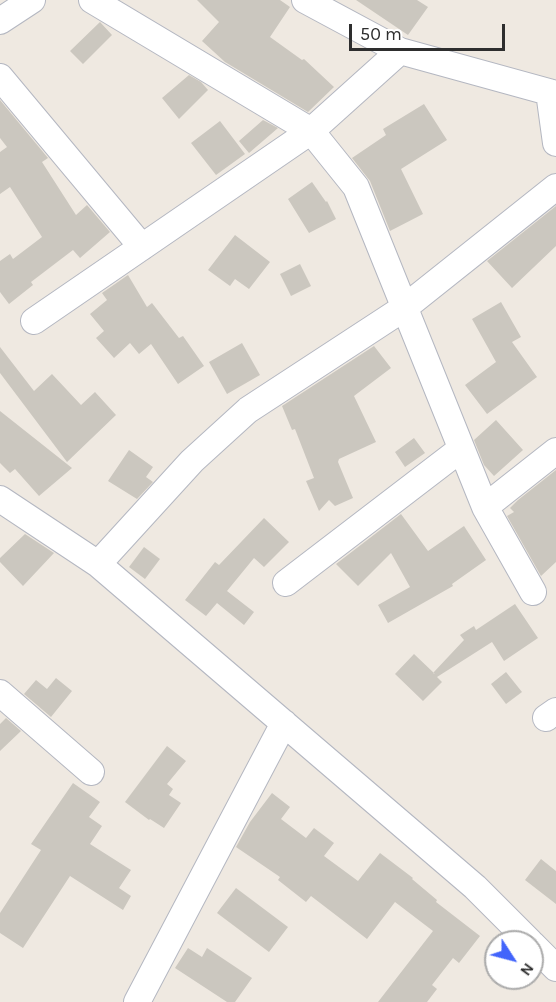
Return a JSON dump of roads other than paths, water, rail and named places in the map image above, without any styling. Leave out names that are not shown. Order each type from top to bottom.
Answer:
[{"type":"street","points":[[0,21],[32,0]]},
{"type":"street","points":[[92,0],[311,131],[356,187],[485,507],[533,592]]},
{"type":"street","points":[[305,0],[400,51],[552,93],[556,143]]},
{"type":"street","points":[[34,321],[311,131],[400,51]]},
{"type":"street","points":[[0,77],[142,247]]},
{"type":"street","points":[[98,564],[192,461],[248,410],[404,308],[556,187]]},
{"type":"street","points":[[286,583],[461,449]]},
{"type":"street","points":[[485,507],[556,451]]},
{"type":"street","points":[[0,499],[98,564],[475,887],[518,930]]},
{"type":"street","points":[[0,693],[91,772]]},
{"type":"street","points":[[137,1002],[284,723]]},
{"type":"street","points":[[544,956],[556,968]]}]
